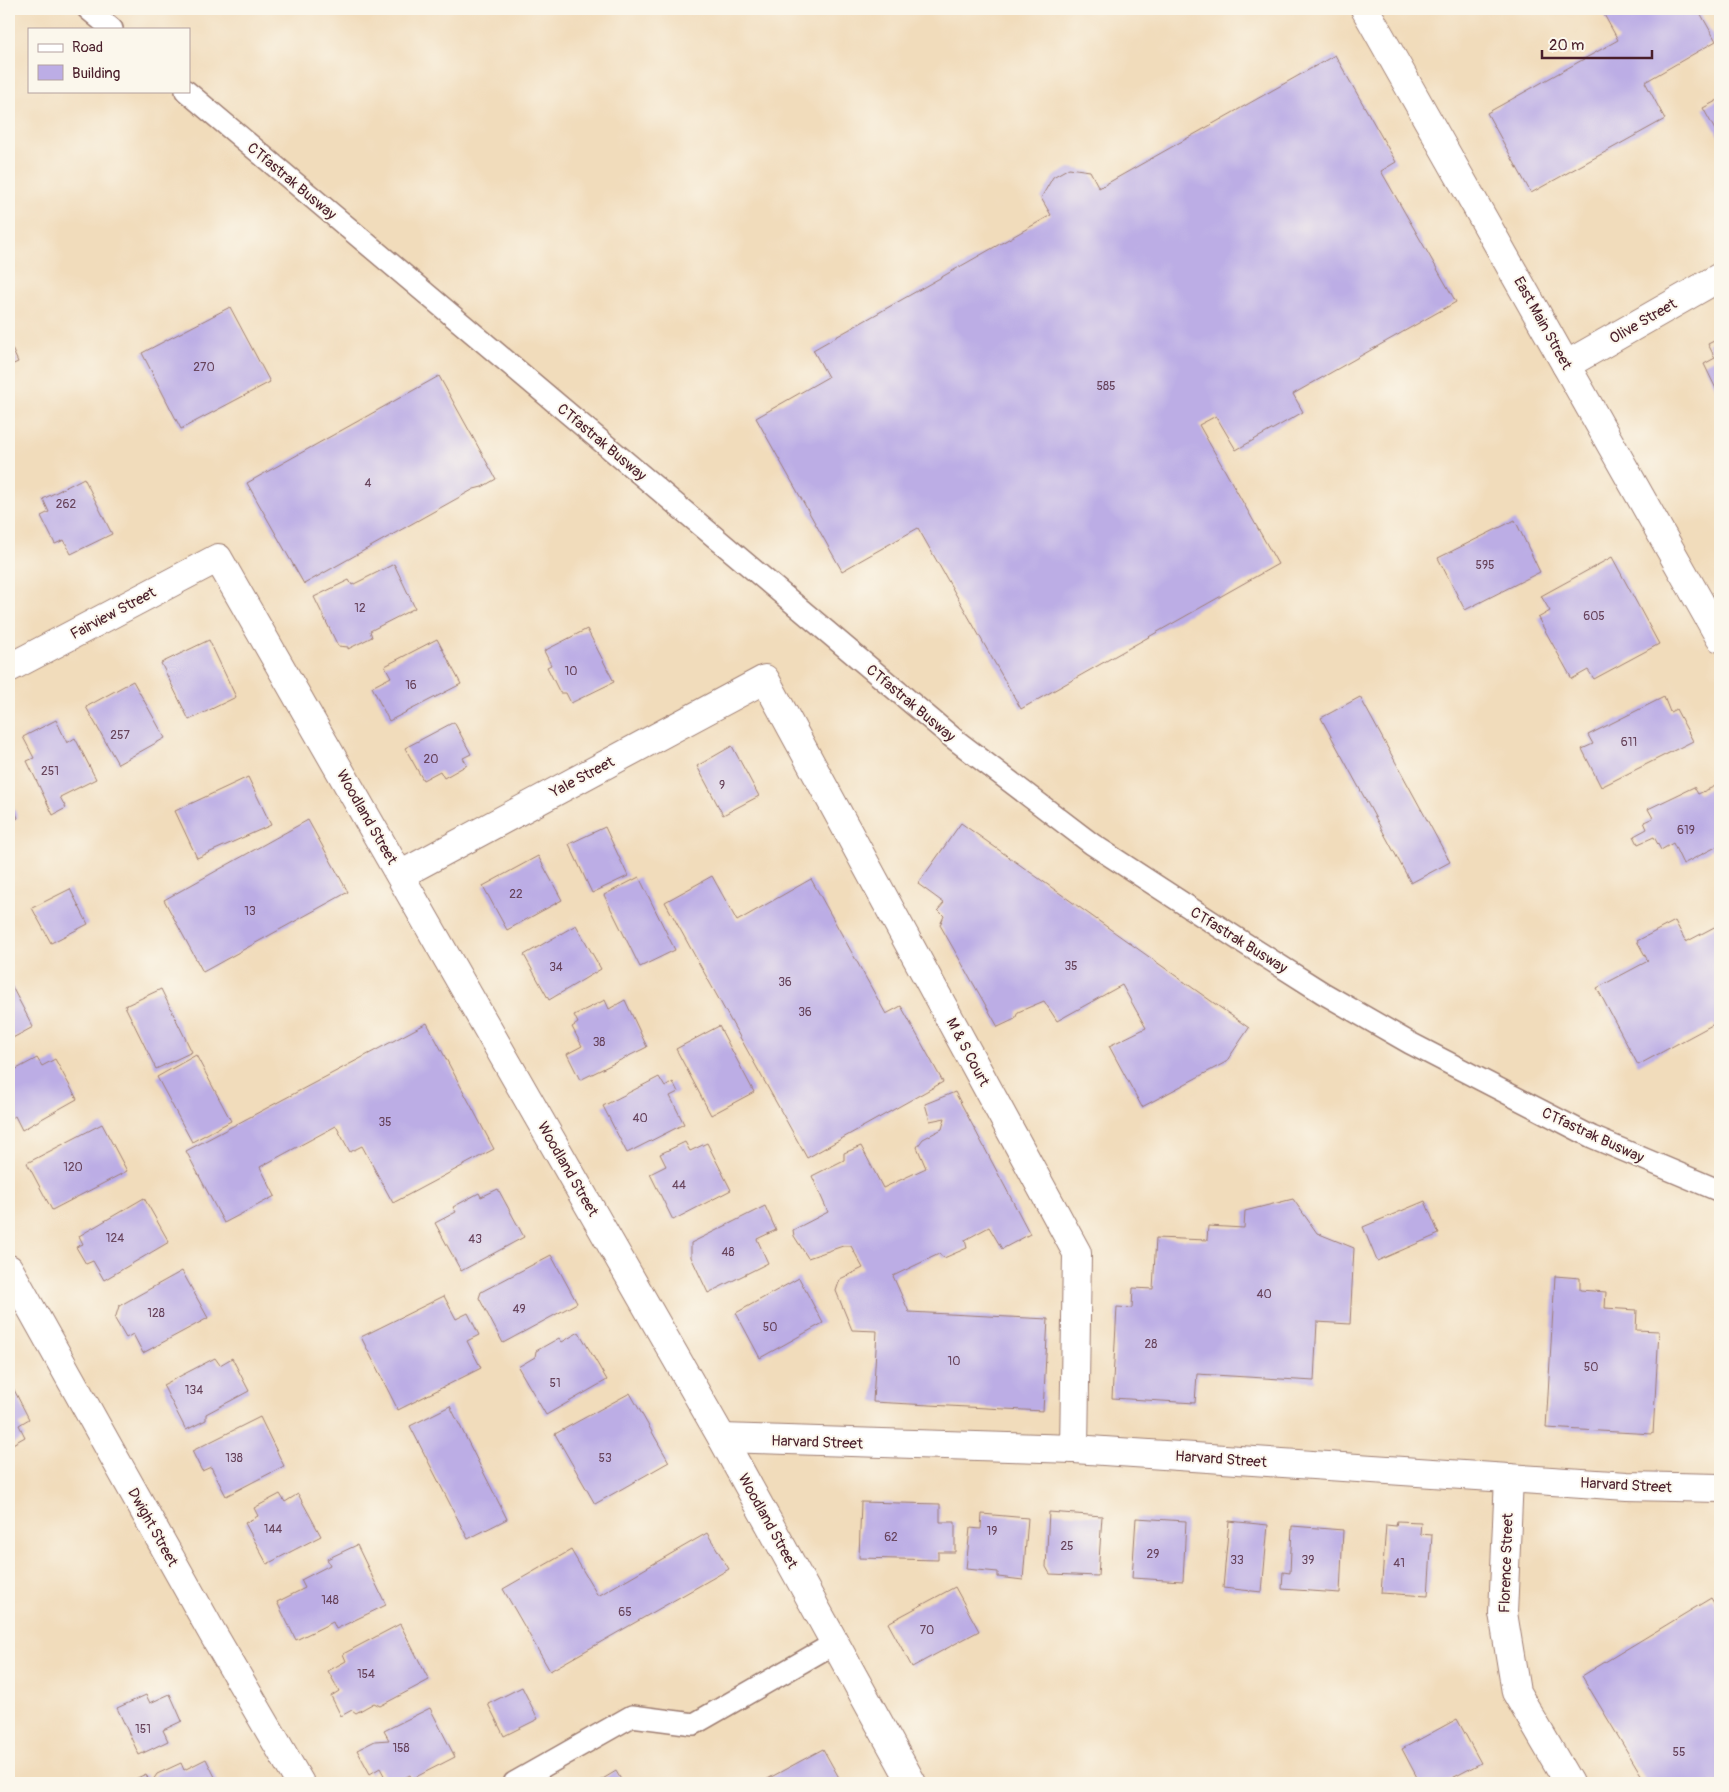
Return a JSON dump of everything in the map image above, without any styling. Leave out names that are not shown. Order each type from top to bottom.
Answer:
[{"type":"street","name":"East Main Street","points":[[1365,9],[1720,638]]},
{"type":"street","name":"Olive Street","points":[[1566,365],[1720,277]]},
{"type":"street","name":"Fairview Street","points":[[9,668],[218,558]]},
{"type":"street","name":"Woodland Street","points":[[218,558],[722,1438],[912,1783]]},
{"type":"street","name":"Yale Street","points":[[400,875],[765,679]]},
{"type":"street","name":"M & S Court","points":[[765,679],[1077,1253],[1074,1450]]},
{"type":"street","name":"Dwight Street","points":[[9,1268],[213,1634],[300,1783]]},
{"type":"street","name":"Harvard Street","points":[[722,1438],[1074,1450],[1627,1486],[1720,1488]]},
{"type":"street","name":"Florence Street","points":[[1509,1478],[1503,1613],[1516,1692],[1569,1783]]},
{"type":"lane","points":[[88,9],[111,28]]},
{"type":"lane","name":"CTfastrak Busway","points":[[187,92],[953,738],[1092,844],[1240,942],[1410,1043],[1592,1138],[1720,1191]]},
{"type":"lane","points":[[514,1783],[632,1716],[694,1724],[835,1643]]},
{"type":"building","points":[[1601,9],[1698,9],[1716,41],[1645,82],[1665,119],[1531,193],[1487,113],[1618,40]]},
{"type":"building","points":[[1335,55],[1396,162],[1381,171],[1456,302],[1293,394],[1303,412],[1236,450],[1216,416],[1199,425],[1278,564],[1021,709],[918,528],[842,571],[756,418],[828,377],[813,350],[1051,215],[1041,198],[1053,177],[1069,168],[1090,171],[1099,188]]},
{"type":"building","points":[[1720,99],[1720,139],[1703,108]]},
{"type":"building","points":[[230,307],[270,382],[181,429],[142,353]]},
{"type":"building","points":[[1720,338],[1720,397],[1704,364],[1715,358],[1708,344]]},
{"type":"building","points":[[9,342],[18,362],[9,366]]},
{"type":"building","points":[[439,376],[496,479],[474,489],[304,584],[247,483]]},
{"type":"building","points":[[84,478],[112,534],[71,554],[64,540],[55,544],[41,516],[49,512],[43,499]]},
{"type":"building","points":[[1515,520],[1540,572],[1465,610],[1438,558]]},
{"type":"building","points":[[1612,557],[1659,644],[1594,679],[1588,670],[1572,679],[1538,618],[1550,611],[1541,596]]},
{"type":"building","points":[[394,564],[415,608],[370,631],[372,637],[348,649],[348,647],[338,646],[314,597],[349,580],[352,585]]},
{"type":"building","points":[[587,629],[614,682],[571,703],[566,693],[560,693],[547,667],[551,665],[544,651]]},
{"type":"building","points":[[437,639],[461,684],[389,721],[372,687],[391,677],[385,666]]},
{"type":"building","points":[[209,640],[236,697],[189,720],[161,663]]},
{"type":"building","points":[[133,681],[165,738],[118,764],[86,707]]},
{"type":"building","points":[[1360,697],[1450,862],[1411,883],[1321,718]]},
{"type":"building","points":[[1664,697],[1670,712],[1676,709],[1693,741],[1601,787],[1582,749],[1593,744],[1588,735]]},
{"type":"building","points":[[56,720],[67,743],[75,738],[96,779],[60,797],[66,808],[53,815],[27,761],[34,758],[23,737]]},
{"type":"building","points":[[454,722],[471,754],[463,758],[467,765],[444,778],[440,771],[423,780],[405,748]]},
{"type":"building","points":[[732,746],[759,796],[723,815],[697,766]]},
{"type":"building","points":[[248,777],[271,825],[197,858],[175,811]]},
{"type":"building","points":[[1720,784],[1720,845],[1683,864],[1673,843],[1661,850],[1654,837],[1638,844],[1634,836],[1647,829],[1644,822],[1653,818],[1648,809],[1694,787],[1698,794]]},
{"type":"building","points":[[9,797],[18,818],[9,823]]},
{"type":"building","points":[[308,820],[348,892],[203,972],[164,900]]},
{"type":"building","points":[[961,823],[1249,1028],[1226,1062],[1142,1107],[1109,1046],[1146,1028],[1122,985],[1057,1021],[1044,1001],[1018,1012],[1015,1019],[998,1027],[940,925],[944,916],[938,910],[944,903],[918,884]]},
{"type":"building","points":[[605,827],[628,876],[592,893],[569,844]]},
{"type":"building","points":[[538,856],[562,900],[507,930],[483,886]]},
{"type":"building","points":[[712,876],[737,921],[811,879],[886,1014],[901,1006],[943,1082],[807,1158],[665,902]]},
{"type":"building","points":[[639,877],[675,950],[640,967],[604,895]]},
{"type":"building","points":[[70,889],[88,924],[51,943],[32,908]]},
{"type":"building","points":[[1675,921],[1686,942],[1720,924],[1720,1035],[1714,1024],[1638,1065],[1597,988],[1648,961],[1637,941]]},
{"type":"building","points":[[576,925],[601,969],[549,1000],[524,955]]},
{"type":"building","points":[[9,981],[33,1027],[9,1040]]},
{"type":"building","points":[[161,989],[192,1052],[156,1069],[125,1006]]},
{"type":"building","points":[[605,1000],[609,1009],[625,1000],[647,1047],[580,1080],[567,1054],[582,1046],[572,1027],[578,1023],[574,1015]]},
{"type":"building","points":[[427,1023],[494,1149],[393,1203],[362,1146],[350,1152],[336,1126],[260,1167],[275,1196],[224,1223],[186,1151]]},
{"type":"building","points":[[719,1026],[754,1092],[711,1115],[676,1049]]},
{"type":"building","points":[[196,1055],[231,1121],[192,1142],[157,1077]]},
{"type":"building","points":[[37,1058],[42,1066],[55,1059],[77,1099],[22,1130],[15,1116],[9,1119],[9,1084],[12,1082],[9,1073]]},
{"type":"building","points":[[659,1077],[665,1087],[673,1082],[678,1092],[670,1096],[684,1124],[627,1153],[603,1106]]},
{"type":"building","points":[[955,1092],[1030,1234],[1002,1249],[989,1227],[965,1240],[967,1248],[944,1258],[939,1254],[893,1276],[909,1312],[1048,1319],[1043,1411],[873,1402],[877,1331],[852,1330],[836,1291],[840,1279],[863,1268],[851,1246],[843,1246],[808,1258],[794,1236],[793,1230],[828,1212],[812,1176],[844,1160],[844,1153],[861,1146],[883,1188],[926,1168],[917,1147],[923,1139],[942,1129],[945,1118],[930,1121],[925,1104]]},
{"type":"building","points":[[102,1124],[127,1171],[52,1210],[27,1163]]},
{"type":"building","points":[[685,1142],[690,1151],[707,1143],[731,1190],[673,1220],[650,1174],[666,1166],[660,1154]]},
{"type":"building","points":[[498,1189],[524,1237],[461,1271],[435,1223],[456,1212],[453,1207],[479,1193],[481,1197]]},
{"type":"building","points":[[144,1198],[169,1242],[104,1280],[93,1261],[86,1264],[76,1247],[83,1244],[79,1236]]},
{"type":"building","points":[[1293,1199],[1317,1233],[1354,1248],[1350,1324],[1317,1322],[1314,1381],[1197,1374],[1195,1403],[1112,1398],[1117,1307],[1132,1308],[1133,1288],[1153,1289],[1156,1238],[1207,1240],[1208,1226],[1244,1228],[1245,1211]]},
{"type":"building","points":[[1425,1201],[1439,1234],[1377,1261],[1363,1227]]},
{"type":"building","points":[[765,1206],[776,1230],[757,1239],[768,1263],[708,1293],[691,1257],[691,1243]]},
{"type":"building","points":[[551,1255],[577,1303],[503,1343],[479,1298],[481,1292]]},
{"type":"building","points":[[182,1271],[208,1318],[143,1353],[133,1334],[126,1338],[115,1319],[119,1306]]},
{"type":"building","points":[[1555,1276],[1580,1278],[1580,1290],[1606,1292],[1605,1308],[1637,1310],[1636,1330],[1659,1331],[1653,1434],[1546,1428]]},
{"type":"building","points":[[799,1278],[823,1323],[760,1358],[736,1313]]},
{"type":"building","points":[[444,1296],[456,1319],[468,1313],[479,1335],[467,1341],[481,1368],[398,1410],[361,1337]]},
{"type":"building","points":[[579,1332],[607,1380],[546,1415],[518,1367],[535,1357],[536,1351],[559,1338],[562,1342]]},
{"type":"building","points":[[215,1358],[220,1365],[232,1358],[249,1391],[206,1414],[206,1420],[186,1430],[163,1385]]},
{"type":"building","points":[[9,1380],[29,1419],[19,1425],[25,1437],[9,1446]]},
{"type":"building","points":[[630,1393],[669,1462],[595,1504],[555,1434]]},
{"type":"building","points":[[450,1406],[507,1519],[468,1539],[410,1426]]},
{"type":"building","points":[[260,1417],[284,1466],[226,1496],[211,1467],[202,1471],[192,1451]]},
{"type":"building","points":[[280,1494],[285,1502],[298,1494],[321,1536],[267,1564],[245,1523],[258,1516],[254,1508]]},
{"type":"building","points":[[861,1502],[940,1504],[940,1522],[955,1522],[955,1552],[938,1552],[938,1560],[859,1558]]},
{"type":"building","points":[[1049,1512],[1102,1516],[1098,1576],[1050,1574],[1046,1567]]},
{"type":"building","points":[[982,1514],[1028,1518],[1023,1580],[998,1577],[998,1572],[966,1569],[970,1528],[981,1529]]},
{"type":"building","points":[[1136,1518],[1186,1521],[1183,1581],[1132,1578]]},
{"type":"building","points":[[1229,1521],[1268,1525],[1262,1592],[1223,1588]]},
{"type":"building","points":[[1397,1521],[1421,1522],[1420,1534],[1432,1535],[1428,1596],[1381,1593],[1386,1525],[1396,1526]]},
{"type":"building","points":[[1292,1526],[1343,1530],[1340,1593],[1282,1589],[1283,1572],[1290,1573]]},
{"type":"building","points":[[707,1533],[729,1569],[550,1671],[503,1589],[571,1550],[598,1596]]},
{"type":"building","points":[[357,1545],[386,1605],[336,1629],[333,1622],[296,1640],[277,1602],[305,1588],[301,1580],[330,1565],[327,1559]]},
{"type":"building","points":[[955,1587],[979,1631],[912,1667],[888,1623]]},
{"type":"building","points":[[1711,1598],[1720,1613],[1720,1783],[1646,1783],[1582,1676]]},
{"type":"building","points":[[400,1624],[429,1680],[380,1706],[374,1703],[356,1713],[352,1710],[341,1716],[331,1696],[339,1691],[328,1671],[346,1661],[343,1654]]},
{"type":"building","points":[[522,1687],[538,1719],[504,1736],[488,1704]]},
{"type":"building","points":[[170,1694],[182,1721],[163,1730],[168,1741],[139,1755],[117,1708],[146,1695],[150,1703]]},
{"type":"building","points":[[430,1708],[455,1757],[412,1779],[410,1775],[395,1783],[388,1783],[380,1768],[370,1774],[357,1750],[375,1741],[389,1740],[384,1731]]},
{"type":"building","points":[[1457,1719],[1481,1763],[1443,1783],[1420,1783],[1402,1749]]},
{"type":"building","points":[[823,1749],[842,1783],[760,1783]]},
{"type":"building","points":[[206,1759],[218,1783],[151,1783],[157,1774],[181,1763],[184,1770]]},
{"type":"building","points":[[616,1771],[623,1783],[596,1783]]},
{"type":"building","points":[[146,1774],[150,1783],[126,1783]]}]
